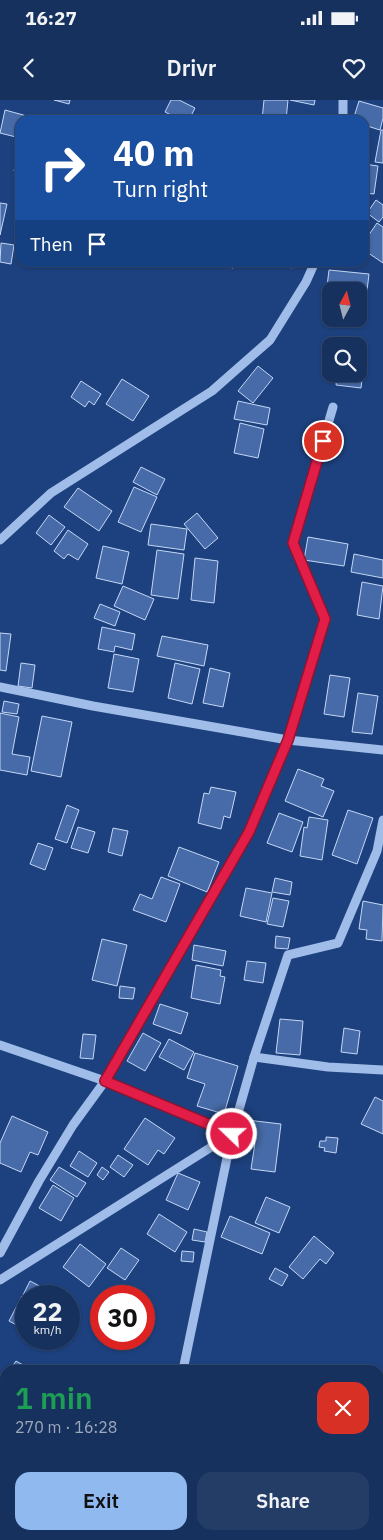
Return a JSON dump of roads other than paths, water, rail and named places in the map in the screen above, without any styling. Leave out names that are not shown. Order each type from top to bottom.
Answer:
[{"type":"street","points":[[343,100],[343,115]]},
{"type":"street","points":[[0,540],[51,493],[212,391],[270,340],[306,282],[313,267]]},
{"type":"street","points":[[0,1253],[68,1133],[105,1081],[249,832],[288,740],[325,619],[293,543],[333,408]]},
{"type":"street","points":[[0,687],[93,706],[288,740],[383,750]]},
{"type":"street","points":[[183,1365],[232,1134],[254,1056],[288,955],[338,943],[377,851],[383,820]]},
{"type":"street","points":[[0,1045],[105,1081],[232,1134]]},
{"type":"street","points":[[254,1056],[328,1067],[383,1070]]},
{"type":"street","points":[[0,1280],[232,1134]]}]
